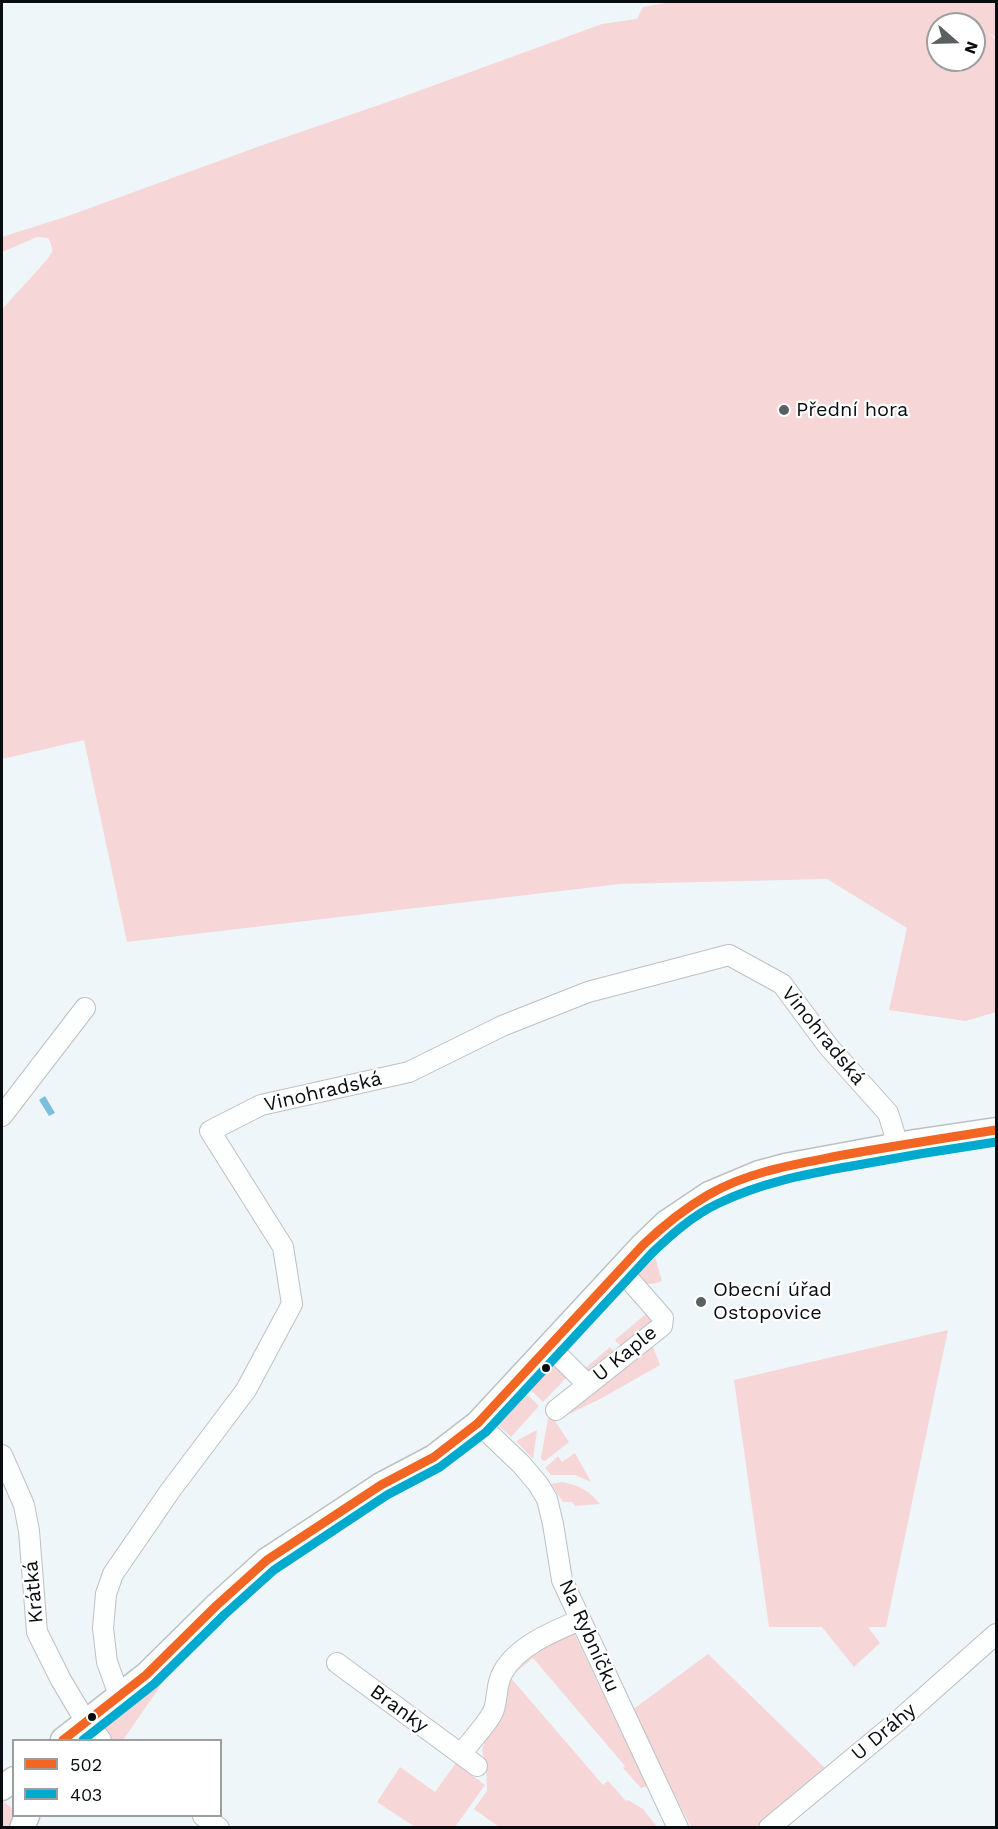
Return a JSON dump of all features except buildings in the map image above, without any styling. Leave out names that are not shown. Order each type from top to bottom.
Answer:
[{"type":"street","name":"Vinohradská","points":[[119,1695],[107,1662],[103,1628],[106,1594],[113,1574],[170,1491],[246,1390],[292,1304],[283,1247],[210,1131],[261,1105],[409,1072],[502,1026],[588,992],[729,955],[782,984],[828,1046],[888,1113],[894,1132],[895,1145]]},
{"type":"street","points":[[2,1116],[85,1008]]},
{"type":"street","points":[[78,1735],[119,1695],[146,1675],[267,1560],[381,1485],[434,1457],[459,1440],[478,1423],[620,1269],[666,1223],[687,1208],[717,1190],[759,1173],[785,1166],[895,1145],[996,1130]]},
{"type":"street","name":"U Kaple","points":[[556,1410],[659,1330],[663,1322],[620,1269]]},
{"type":"street","name":"U Kaple","points":[[555,1353],[588,1385]]},
{"type":"street","name":"Na Rybníčku","points":[[478,1423],[521,1464],[547,1499],[562,1580],[678,1827]]},
{"type":"street","name":"Krátká","points":[[2,1455],[24,1505],[29,1531],[37,1632],[61,1680],[78,1735]]},
{"type":"street","points":[[461,1754],[494,1710],[503,1671],[536,1641],[580,1620]]},
{"type":"street","name":"U Dráhy","points":[[769,1827],[898,1721],[996,1634]]},
{"type":"street","name":"Branky","points":[[337,1663],[477,1766]]},
{"type":"street","points":[[205,1817],[219,1827]]},
{"type":"shaded area","points":[[672,2],[996,2],[996,38],[989,33],[996,40],[996,1012],[966,1021],[889,1010],[907,928],[827,879],[620,884],[127,942],[84,740],[2,759],[2,310],[44,263],[52,250],[48,238],[37,237],[2,252],[2,237],[68,216],[602,24],[637,19],[643,7]]},
{"type":"shaded area","points":[[651,1255],[655,1257],[662,1281],[654,1284],[644,1283],[633,1275]]},
{"type":"shaded area","points":[[647,1313],[659,1329],[627,1353],[615,1340]]},
{"type":"shaded area","points":[[948,1330],[886,1627],[868,1627],[880,1643],[854,1667],[822,1627],[769,1627],[734,1380]]},
{"type":"shaded area","points":[[651,1342],[660,1365],[602,1398],[555,1421],[569,1442],[545,1461],[542,1460],[548,1419]]},
{"type":"shaded area","points":[[610,1347],[620,1359],[591,1380],[582,1371]]},
{"type":"shaded area","points":[[556,1359],[571,1373],[543,1402],[528,1387]]},
{"type":"shaded area","points":[[522,1390],[539,1406],[511,1437],[499,1426],[499,1421],[507,1406]]},
{"type":"shaded area","points":[[537,1430],[533,1459],[516,1441]]},
{"type":"shaded area","points":[[575,1453],[591,1482],[575,1475],[551,1475],[545,1468],[558,1456],[562,1462]]},
{"type":"shaded area","points":[[562,1482],[583,1489],[600,1504],[575,1506],[572,1502],[563,1502],[551,1484]]},
{"type":"shaded area","points":[[573,1631],[647,1786],[641,1788],[623,1768],[625,1766],[533,1658],[510,1677],[603,1785],[608,1781],[626,1801],[643,1809],[657,1827],[499,1827],[474,1809],[487,1791],[486,1765],[482,1750],[503,1684],[531,1650]]},
{"type":"shaded area","points":[[708,1654],[825,1768],[791,1800],[756,1827],[691,1827],[630,1709],[635,1708]]},
{"type":"shaded area","points":[[175,1665],[124,1739],[111,1739],[96,1724]]},
{"type":"shaded area","points":[[456,1763],[485,1785],[455,1827],[415,1827],[377,1802],[400,1767],[435,1792]]},
{"type":"shaded area","points":[[2,1800],[12,1808],[12,1817],[8,1827],[2,1827]]},
{"type":"water","points":[[45,1096],[55,1113],[49,1116],[39,1100]]},
{"type":"transit line","name":"502","points":[[64,1739],[146,1675],[267,1560],[381,1485],[434,1457],[478,1423],[643,1245],[699,1200],[740,1180],[791,1165],[996,1130]]},
{"type":"transit line","name":"403","points":[[84,1739],[154,1684],[224,1615],[274,1570],[387,1495],[440,1467],[486,1432],[652,1253],[699,1214],[750,1190],[783,1180],[888,1159],[996,1142]]},
{"type":"place","name":"Přední hora","points":[[784,410]]},
{"type":"place","name":"Obecní úřad Ostopovice","points":[[701,1302]]}]
